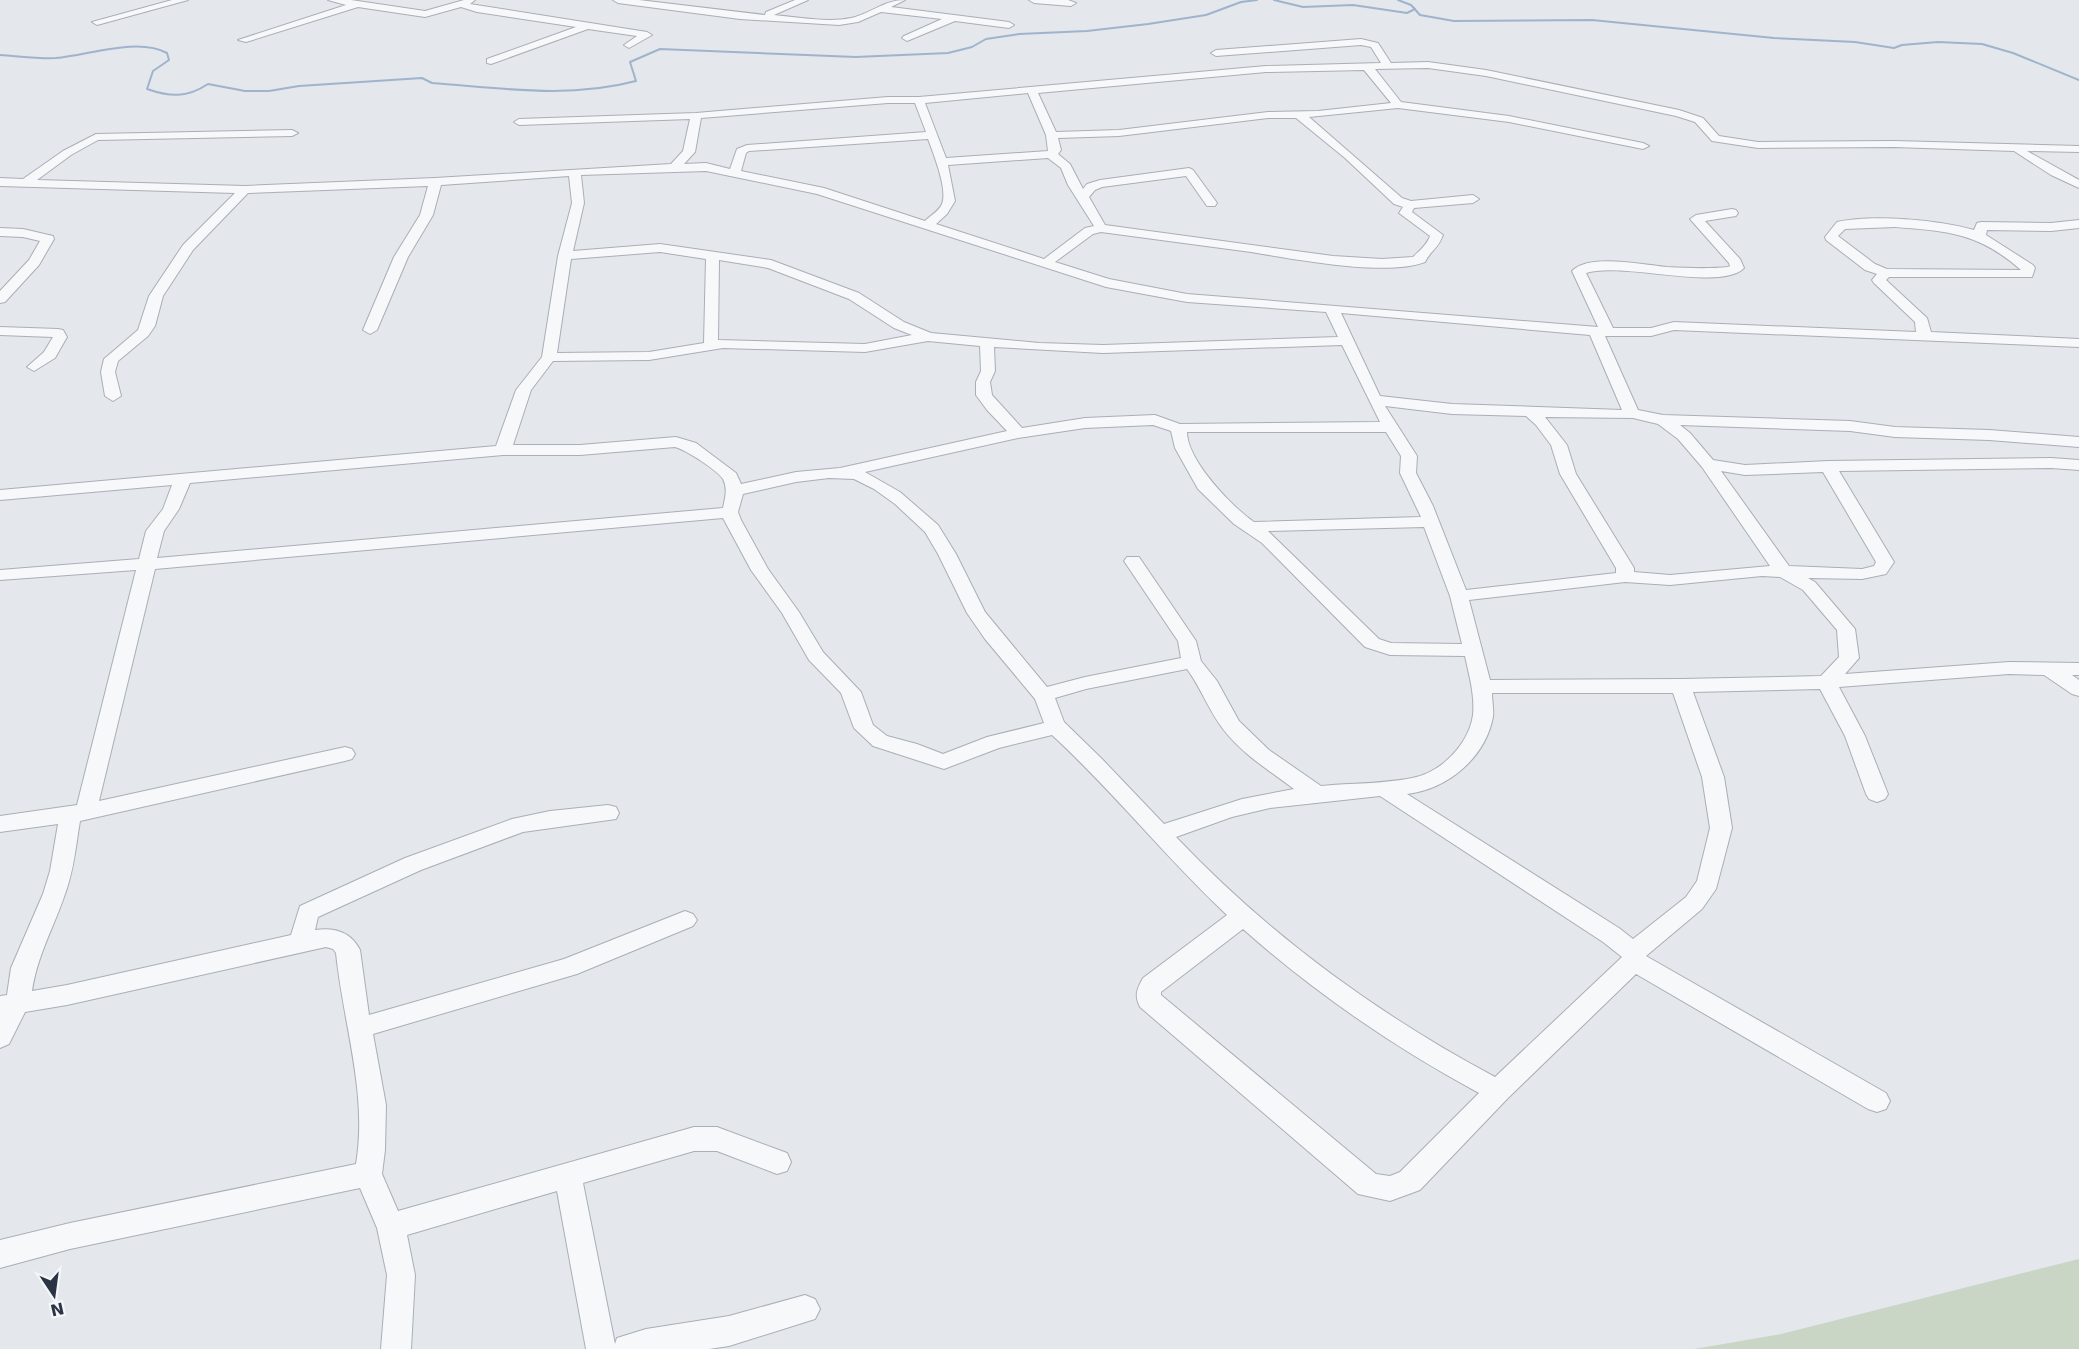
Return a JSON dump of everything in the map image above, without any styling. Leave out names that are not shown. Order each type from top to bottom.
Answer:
[{"type":"street","points":[[97,22],[183,0]]},
{"type":"street","points":[[333,0],[425,14],[474,0]]},
{"type":"street","points":[[618,0],[760,18],[845,22],[900,0]]},
{"type":"street","points":[[680,9],[702,0]]},
{"type":"street","points":[[760,18],[803,0]]},
{"type":"street","points":[[1034,0],[1071,3]]},
{"type":"street","points":[[1047,12],[1081,0]]},
{"type":"street","points":[[461,4],[477,9],[647,35],[629,45]]},
{"type":"street","points":[[243,40],[357,5]]},
{"type":"street","points":[[877,10],[956,17],[1009,25]]},
{"type":"street","points":[[907,38],[956,17]]},
{"type":"street","points":[[491,61],[588,26]]},
{"type":"street","points":[[1216,53],[1360,42],[1375,45],[1387,64]]},
{"type":"street","points":[[519,122],[696,116],[1032,91],[1266,69],[1321,69],[1387,64],[1428,65],[1476,71],[1679,113],[1699,120],[1711,136],[1727,141],[1758,145],[1894,144],[2079,149]]},
{"type":"street","points":[[1366,65],[1398,105]]},
{"type":"street","points":[[1032,91],[1052,135],[1055,150],[1051,154]]},
{"type":"street","points":[[919,100],[949,192],[949,202],[944,210],[927,225]]},
{"type":"street","points":[[1052,135],[1119,133],[1268,115],[1299,115],[1398,105],[1509,119],[1643,146]]},
{"type":"street","points":[[1299,115],[1349,156],[1398,201],[1410,205],[1473,199]]},
{"type":"street","points":[[675,167],[689,152],[696,116]]},
{"type":"street","points":[[25,183],[67,153],[96,137],[292,133]]},
{"type":"street","points":[[735,171],[741,151],[747,148],[932,135]]},
{"type":"street","points":[[2014,149],[2040,162],[2062,178],[2079,184]]},
{"type":"street","points":[[941,162],[1051,154],[1066,166],[1074,184],[1101,228]]},
{"type":"street","points":[[0,182],[245,190],[706,167],[735,171],[820,191],[1106,282],[1177,296],[1602,331],[1651,332],[1674,326],[2079,343]]},
{"type":"street","points":[[1083,197],[1090,187],[1100,184],[1190,172],[1210,203]]},
{"type":"street","points":[[503,450],[524,390],[549,357],[565,256],[578,203],[575,173]]},
{"type":"street","points":[[370,330],[402,256],[424,223],[431,207],[435,182]]},
{"type":"street","points":[[113,396],[108,372],[111,359],[143,333],[148,326],[156,296],[188,248],[245,190]]},
{"type":"street","points":[[1045,264],[1089,231],[1101,228],[1234,247],[1250,247],[1315,258],[1410,262],[1420,259],[1423,252],[1433,246],[1437,235],[1405,213],[1410,205]]},
{"type":"street","points":[[1631,413],[1580,271],[1587,267],[1610,267],[1667,272],[1730,271],[1737,268],[1735,262],[1696,219],[1732,213]]},
{"type":"street","points":[[1895,223],[1948,226],[1980,236],[2028,268],[2026,274],[1885,273],[1870,267],[1831,237],[1841,225],[1895,223]]},
{"type":"street","points":[[1980,236],[1981,226],[2079,224]]},
{"type":"street","points":[[0,232],[22,233],[48,239],[34,262],[6,286],[0,299]]},
{"type":"street","points":[[565,256],[660,248],[771,264],[854,296],[899,325],[928,337]]},
{"type":"street","points":[[711,344],[713,256]]},
{"type":"street","points":[[1885,273],[1880,280],[1922,321],[1924,336]]},
{"type":"street","points":[[1159,834],[1234,808],[1315,794],[1418,785],[1432,780],[1456,764],[1474,742],[1480,727],[1483,706],[1482,687],[1470,650],[1459,596],[1419,493],[1408,473],[1409,456],[1375,400],[1332,310]]},
{"type":"street","points":[[0,332],[58,333],[60,338],[50,355],[34,367]]},
{"type":"street","points":[[549,357],[649,356],[702,348],[711,344],[865,348],[928,337],[1103,349],[1346,341]]},
{"type":"street","points":[[987,342],[988,371],[983,382],[984,395],[992,407],[1018,433]]},
{"type":"street","points":[[1375,400],[1452,409],[1622,416],[1631,413],[1663,420],[1850,426],[1894,432],[1989,435],[2079,442]]},
{"type":"street","points":[[1528,411],[1542,422],[1559,445],[1568,474],[1625,568],[1625,577]]},
{"type":"street","points":[[735,491],[774,481],[836,474],[1018,433],[1085,423],[1155,420],[1180,429],[1203,426],[1390,427]]},
{"type":"street","points":[[1663,420],[1684,436],[1708,464],[1783,572],[1809,586],[1846,629],[1849,658],[1826,682]]},
{"type":"street","points":[[1180,429],[1178,434],[1183,448],[1204,485],[1250,527],[1268,539],[1377,647],[1470,650]]},
{"type":"street","points":[[0,495],[503,450],[580,450],[683,443],[724,469],[733,482],[735,491],[730,512],[760,570],[790,612],[816,656],[854,697],[864,728],[880,741],[944,762],[994,742],[1056,727]]},
{"type":"street","points":[[1708,464],[1745,470],[1828,466],[2051,463],[2079,465]]},
{"type":"street","points":[[1459,596],[1625,577],[1670,580],[1762,571],[1862,574],[1880,570],[1885,561],[1828,466]]},
{"type":"street","points":[[836,474],[856,475],[880,486],[901,500],[936,534],[977,614],[996,642],[1043,695],[1050,710],[1051,720],[1056,727],[1159,834],[1243,916],[1329,986],[1445,1062],[1498,1091]]},
{"type":"street","points":[[0,1037],[22,968],[54,894],[155,531],[171,509],[183,479]]},
{"type":"street","points":[[0,574],[147,564],[730,512]]},
{"type":"street","points":[[1250,527],[1429,522]]},
{"type":"street","points":[[1133,561],[1187,641],[1192,662],[1210,686],[1231,725],[1262,755],[1315,794]]},
{"type":"street","points":[[1043,695],[1085,683],[1192,662]]},
{"type":"street","points":[[1482,687],[1681,686],[1826,682],[2009,668],[2079,669]]},
{"type":"street","points":[[2049,669],[2079,689]]},
{"type":"street","points":[[1826,682],[1855,736],[1877,794]]},
{"type":"street","points":[[1243,916],[1152,985],[1148,992],[1149,1000],[1368,1185],[1383,1190],[1398,1189],[1410,1181],[1634,957],[1695,903],[1708,883],[1720,828],[1713,777],[1681,686]]},
{"type":"street","points":[[0,824],[78,813],[345,754]]},
{"type":"street","points":[[1384,789],[1611,935],[1634,957],[1877,1101]]},
{"type":"street","points":[[301,942],[308,912],[413,864],[520,825],[550,819],[608,813]]},
{"type":"street","points":[[359,1028],[569,967],[685,920]]},
{"type":"street","points":[[9,1004],[67,995],[301,942],[326,938],[340,941],[348,950],[359,1028],[374,1105],[372,1150],[368,1174],[391,1226],[401,1275],[396,1349]]},
{"type":"street","points":[[391,1226],[567,1174],[706,1137],[777,1162]]},
{"type":"street","points":[[0,1254],[70,1236],[368,1174]]},
{"type":"street","points":[[567,1174],[601,1349]]},
{"type":"street","points":[[628,1349],[729,1331],[805,1309]]},
{"type":"green space","points":[[2079,1259],[2079,1349],[1694,1349],[1781,1334]]},
{"type":"waterway","points":[[0,55],[56,58],[113,48],[155,48],[167,53],[169,60],[153,71],[147,89],[171,95],[193,92],[208,84],[245,91],[269,91],[299,86],[422,78],[432,83],[534,91],[585,90],[636,81],[630,62],[660,49],[856,57],[948,53],[972,47],[986,39],[1019,34],[1087,31],[1148,24],[1206,15],[1241,2],[1257,0]]},
{"type":"waterway","points":[[1274,0],[1303,7],[1353,5],[1407,13],[1415,9]]},
{"type":"waterway","points":[[1398,0],[1411,5]]},
{"type":"waterway","points":[[1411,5],[1415,9]]},
{"type":"waterway","points":[[1411,5],[1415,9]]},
{"type":"waterway","points":[[1415,9],[1420,15],[1454,21],[1592,20],[1774,38],[1855,42],[1894,48],[1902,45],[1938,42],[1982,44],[2013,53],[2079,80]]}]
